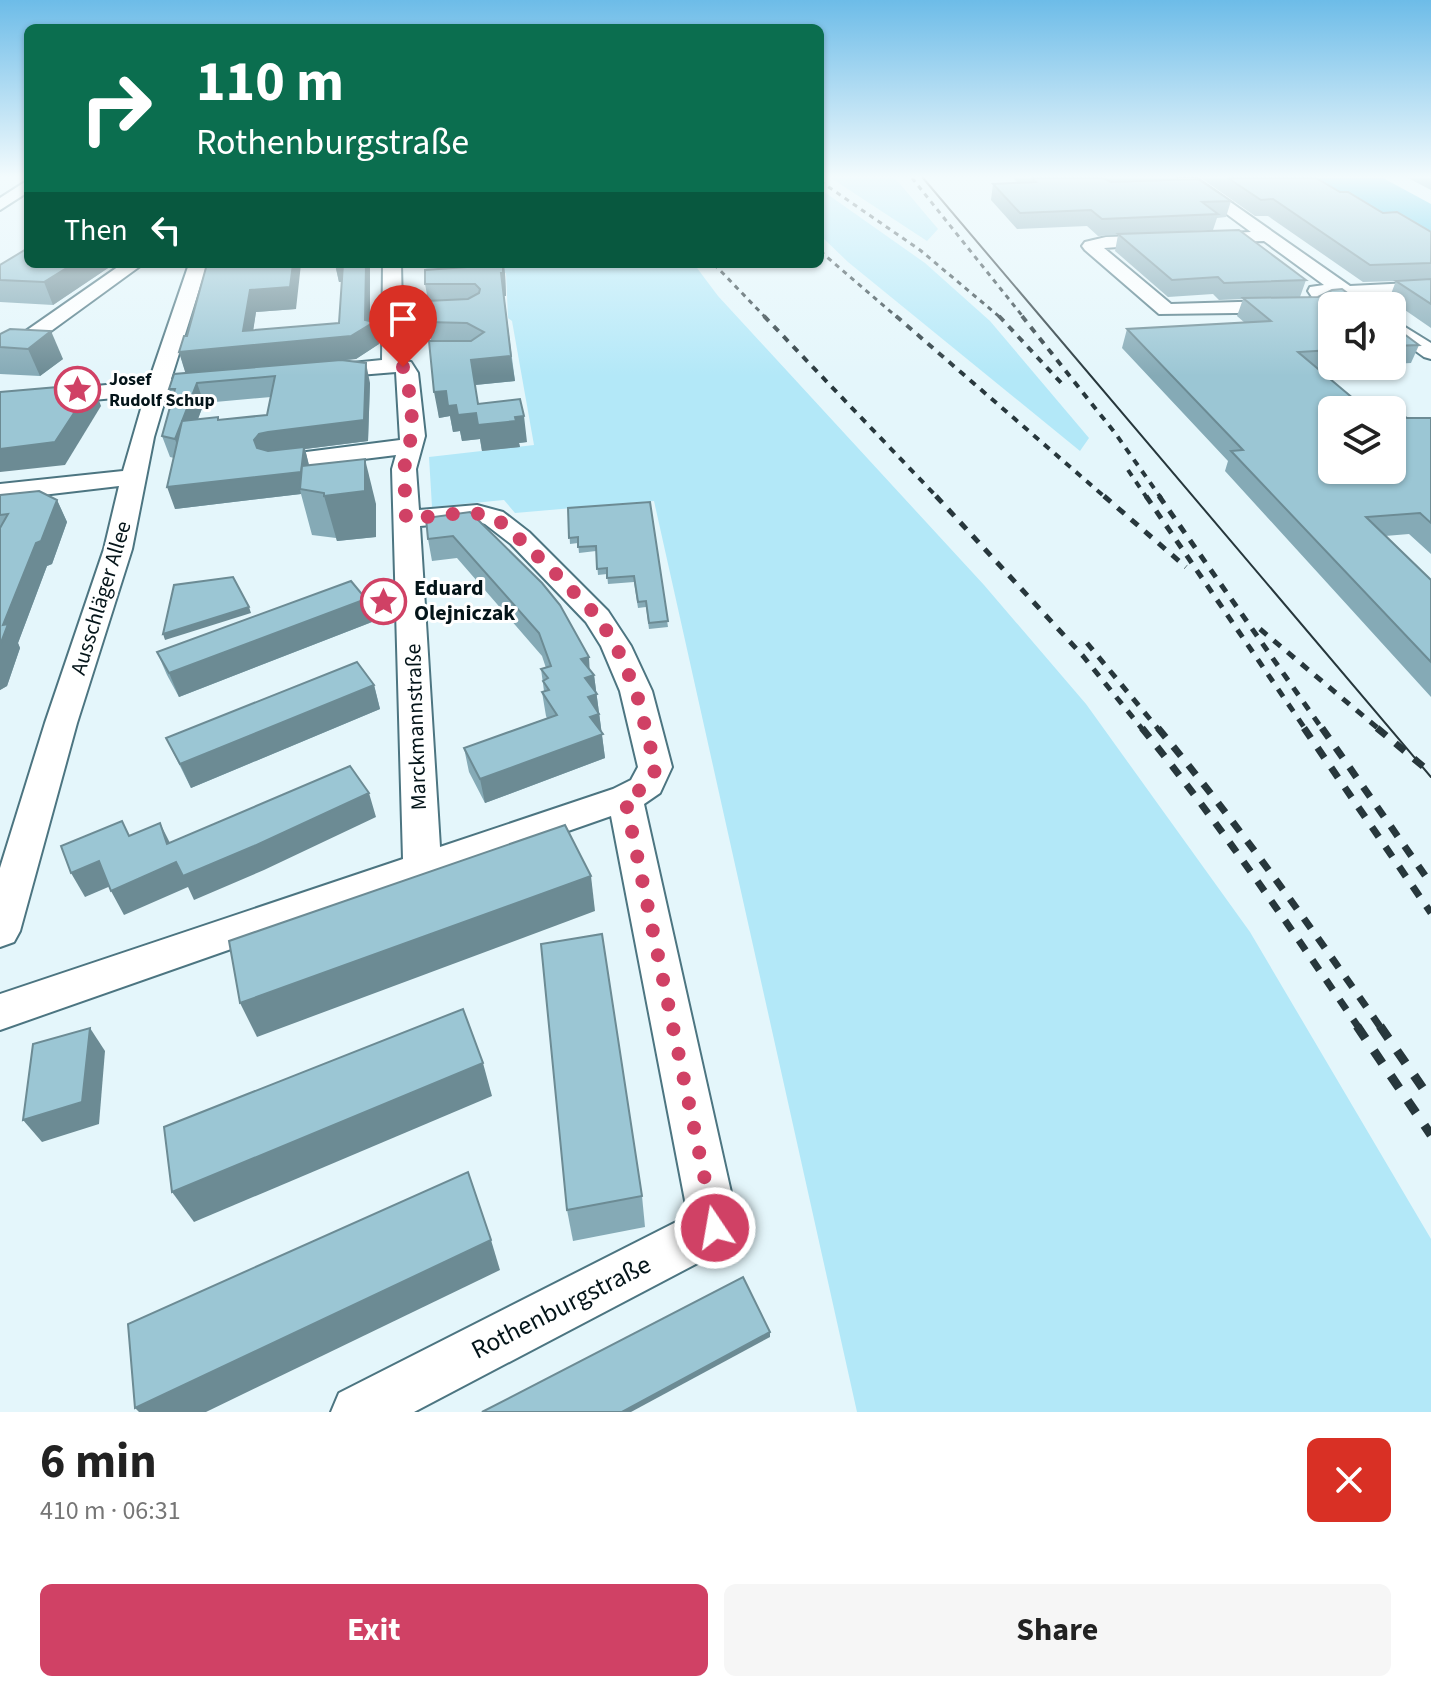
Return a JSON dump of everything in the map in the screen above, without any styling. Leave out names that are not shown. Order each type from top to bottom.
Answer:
[{"type":"street","points":[[1099,244],[1091,246],[1166,310],[1311,306],[1324,297],[1317,291],[1431,288]]},
{"type":"street","points":[[1279,244],[1344,291]]},
{"type":"street","points":[[0,359],[128,268]]},
{"type":"street","name":"Ausschläger Allee","points":[[0,931],[61,723],[126,520],[131,477],[197,268]]},
{"type":"street","name":"Marckmannstraße","points":[[392,268],[394,362],[407,373],[413,428],[404,469],[417,703],[422,867]]},
{"type":"street","points":[[394,316],[471,314]]},
{"type":"street","points":[[1183,330],[1317,324]]},
{"type":"street","points":[[1406,325],[1431,324]]},
{"type":"street","points":[[1406,335],[1431,353]]},
{"type":"street","points":[[301,374],[417,357]]},
{"type":"street","points":[[0,402],[241,379]]},
{"type":"street","points":[[275,463],[410,446]]},
{"type":"street","points":[[0,492],[131,477]]},
{"type":"street","points":[[0,1012],[422,867],[640,784],[636,691],[625,664],[598,617],[520,538],[494,518],[477,513],[406,519]]},
{"type":"street","name":"Rothenburgstraße","points":[[358,1412],[715,1228],[640,784]]},
{"type":"shaded area","points":[[829,244],[898,244],[925,263],[990,321],[1089,438],[1080,451]]},
{"type":"shaded area","points":[[426,268],[697,268],[718,296],[984,585],[1086,704],[1250,932],[1431,1239],[1431,1412],[857,1412],[654,501],[515,513],[504,500],[432,507],[429,457],[534,445],[512,321],[508,318],[506,273],[427,279]]},
{"type":"water","points":[[1419,244],[1431,244],[1431,251]]},
{"type":"building","points":[[1130,244],[1258,244],[1306,280],[1224,283],[1218,277],[1172,280]]},
{"type":"building","points":[[1339,244],[1431,244],[1431,263],[1370,265]]},
{"type":"building","points":[[24,250],[24,268],[67,268],[44,282],[0,280],[0,265]]},
{"type":"building","points":[[206,268],[292,268],[290,287],[250,290],[243,331],[339,323],[343,268],[366,268],[365,320],[374,322],[351,336],[179,352],[184,336],[187,336]]},
{"type":"building","points":[[503,268],[501,273],[511,356],[471,360],[478,404],[520,399],[524,416],[515,417],[516,421],[478,425],[476,413],[458,415],[456,405],[448,406],[446,391],[434,392],[429,341],[471,341],[484,332],[467,323],[427,322],[426,301],[468,299],[479,293],[480,289],[475,284],[425,284],[425,270]]},
{"type":"building","points":[[1431,279],[1431,304],[1396,281]]},
{"type":"building","points":[[1318,297],[1318,351],[1298,352],[1318,369],[1318,380],[1331,380],[1350,396],[1318,396],[1318,484],[1406,484],[1406,417],[1431,418],[1431,523],[1420,513],[1366,517],[1431,580],[1431,662],[1231,451],[1243,450],[1127,329],[1271,321],[1243,298]]},
{"type":"building","points":[[10,329],[51,331],[28,349],[0,347],[0,334]]},
{"type":"building","points":[[1406,335],[1419,345],[1406,345]]},
{"type":"building","points":[[341,360],[366,363],[364,420],[268,432],[259,434],[254,440],[257,448],[268,451],[304,447],[301,472],[167,487],[182,421],[175,439],[162,436],[175,389],[169,389],[174,374]],"holes":[[[275,376],[267,415],[182,421],[197,383]]]},
{"type":"building","points":[[93,384],[55,442],[0,449],[0,392]]},
{"type":"building","points":[[365,459],[365,491],[324,496],[324,493],[300,489],[302,466]]},
{"type":"building","points":[[39,491],[57,500],[3,625],[8,624],[0,645],[0,528],[8,514],[0,515],[0,495]]},
{"type":"building","points":[[650,502],[668,621],[649,623],[646,601],[638,602],[634,576],[607,578],[607,568],[597,569],[596,546],[578,547],[578,537],[569,538],[568,508]]},
{"type":"building","points":[[470,512],[560,605],[589,657],[581,659],[594,675],[585,678],[597,694],[588,697],[599,714],[590,717],[603,734],[480,779],[464,748],[557,715],[542,692],[549,690],[543,681],[548,678],[541,669],[551,666],[539,633],[453,536],[428,539],[426,518]]},
{"type":"building","points":[[233,577],[249,607],[163,634],[174,585]]},
{"type":"building","points":[[351,581],[366,599],[169,673],[157,652]]},
{"type":"building","points":[[357,662],[374,685],[180,764],[166,738]]},
{"type":"building","points":[[350,766],[369,793],[183,876],[176,862],[111,891],[99,861],[71,873],[61,846],[122,821],[129,836],[160,823],[167,844]]},
{"type":"building","points":[[565,825],[591,876],[240,1003],[229,941]]},
{"type":"building","points":[[602,934],[642,1196],[567,1210],[541,944]]},
{"type":"building","points":[[463,1009],[483,1063],[172,1192],[164,1127]]},
{"type":"building","points":[[90,1028],[82,1102],[23,1120],[33,1044]]},
{"type":"building","points":[[468,1172],[491,1240],[135,1408],[128,1324]]},
{"type":"building","points":[[743,1277],[770,1332],[622,1412],[482,1412]]},
{"type":"tram line","points":[[979,244],[1431,777]]},
{"type":"railway","points":[[911,244],[1000,317]]},
{"type":"railway","points":[[965,244],[1024,318]]},
{"type":"railway","points":[[824,254],[898,318]]},
{"type":"railway","points":[[718,268],[766,318]]},
{"type":"railway","points":[[764,316],[938,498]]},
{"type":"railway","points":[[896,316],[1106,498]]},
{"type":"railway","points":[[1022,316],[1115,433],[1161,498]]},
{"type":"railway","points":[[1000,317],[1065,387]]},
{"type":"railway","points":[[1128,470],[1147,498]]},
{"type":"railway","points":[[936,496],[1083,656],[1143,730]]},
{"type":"railway","points":[[1104,496],[1186,567]]},
{"type":"railway","points":[[1146,496],[1306,730]]},
{"type":"railway","points":[[1159,496],[1323,730]]},
{"type":"railway","points":[[1260,629],[1380,730]]},
{"type":"railway","points":[[1087,643],[1159,730]]},
{"type":"railway","points":[[1142,728],[1226,838],[1359,1028]]},
{"type":"railway","points":[[1158,728],[1245,838],[1381,1028]]},
{"type":"railway","points":[[1304,728],[1431,913]]},
{"type":"railway","points":[[1322,728],[1431,884]]},
{"type":"railway","points":[[1377,728],[1431,773]]},
{"type":"railway","points":[[1357,1026],[1431,1135]]},
{"type":"railway","points":[[1380,1026],[1431,1100]]},
{"type":"place","name":"Josef Rudolf Schup","points":[[78,389]]},
{"type":"place","name":"Eduard Olejniczak","points":[[383,601]]},
{"type":"route","points":[[403,367],[407,373],[413,428],[404,469],[406,519],[477,513],[504,524],[598,617],[616,646],[636,691],[656,769],[644,788],[625,798],[715,1228]]}]
